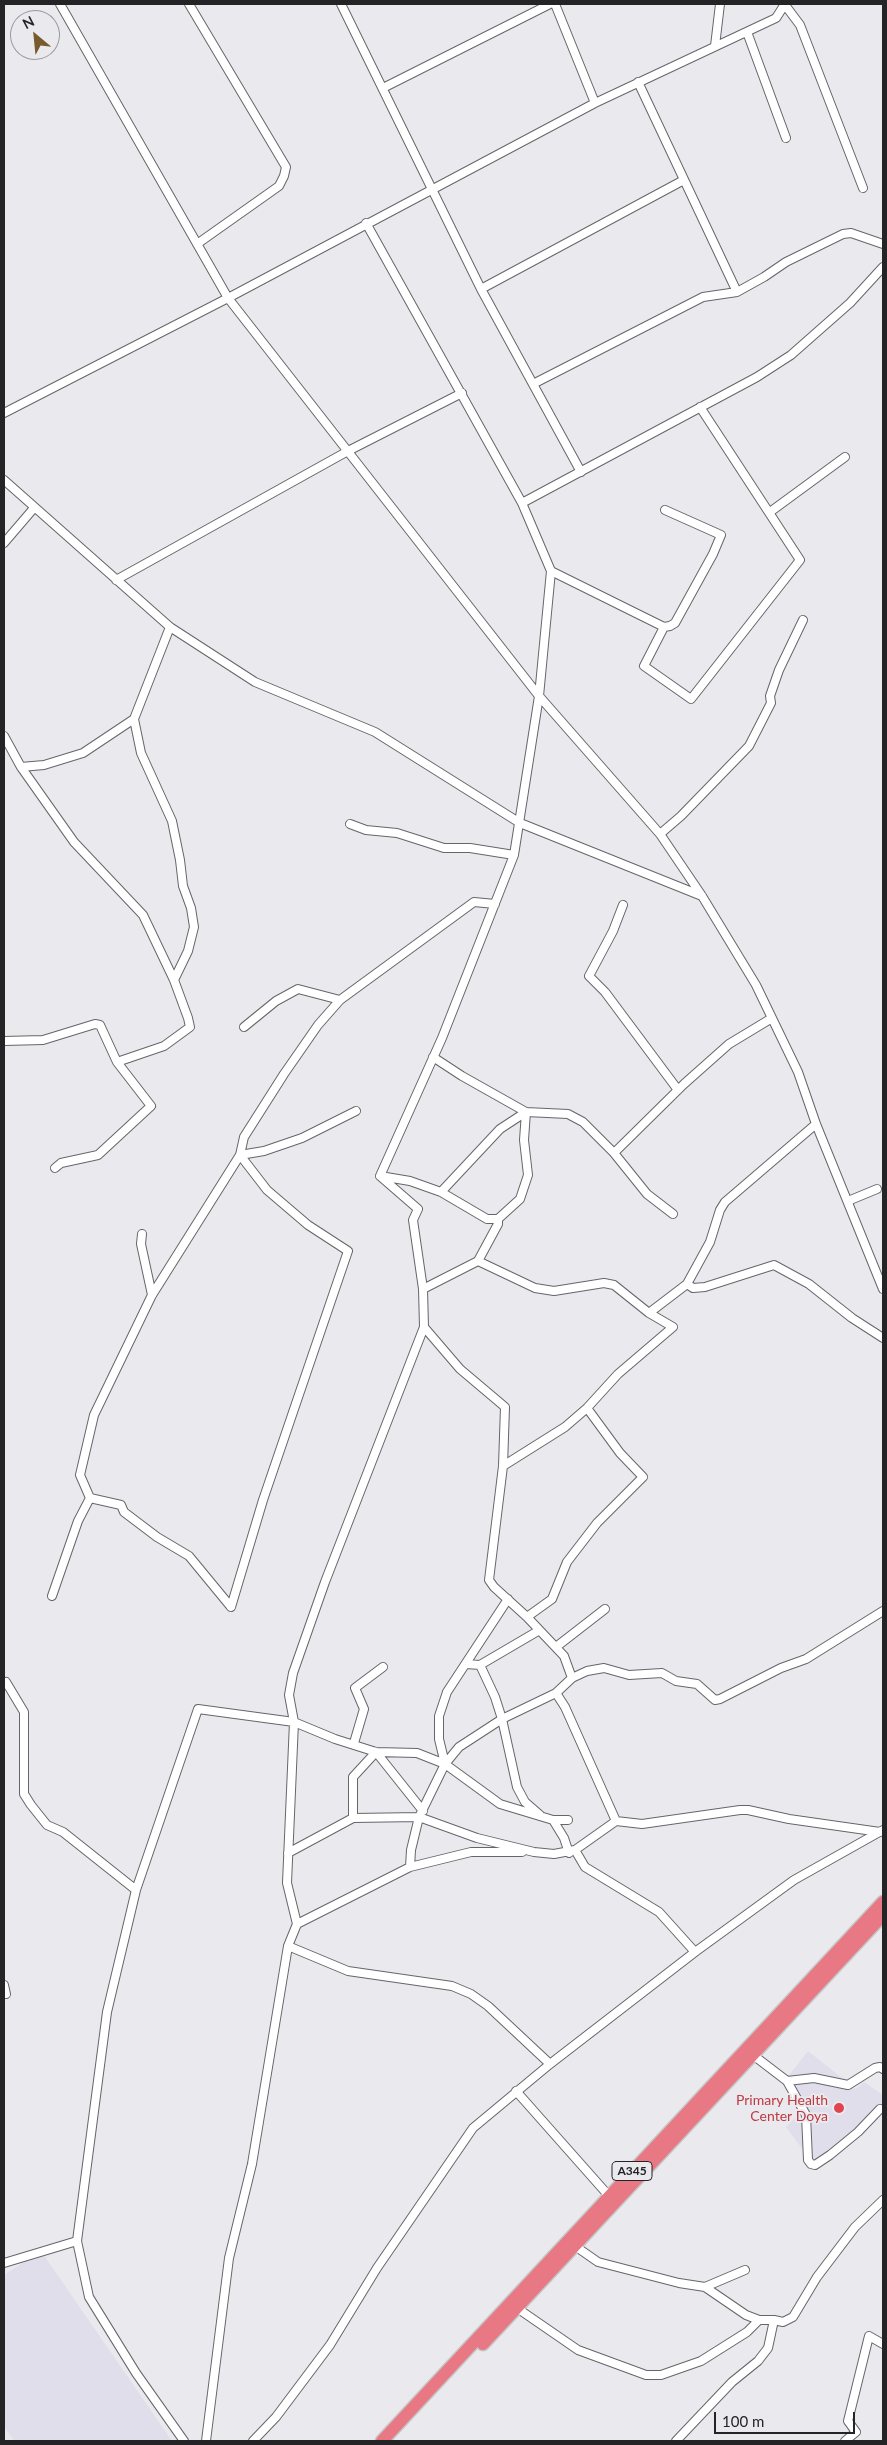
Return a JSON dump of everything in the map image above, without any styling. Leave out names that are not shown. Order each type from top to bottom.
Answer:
[{"type":"highway","name":"A345","points":[[382,2441],[883,1902]]},
{"type":"highway","name":"A345","points":[[393,2441],[883,1915]]},
{"type":"street","points":[[60,4],[228,298],[539,696],[660,834],[702,896],[756,985],[798,1072],[816,1124],[883,1289]]},
{"type":"street","points":[[189,4],[286,167],[279,186],[197,244]]},
{"type":"street","points":[[341,4],[481,290],[581,472]]},
{"type":"street","points":[[383,88],[550,4]]},
{"type":"street","points":[[555,4],[595,103]]},
{"type":"street","points":[[715,46],[720,4]]},
{"type":"street","points":[[4,413],[228,298],[595,103],[776,18],[785,4],[800,25],[863,188]]},
{"type":"street","points":[[748,32],[786,138]]},
{"type":"street","points":[[638,82],[682,181],[736,292]]},
{"type":"street","points":[[481,290],[682,181]]},
{"type":"street","points":[[366,223],[522,503],[551,571],[539,696],[514,855],[433,1057],[380,1176]]},
{"type":"street","points":[[533,384],[703,297],[736,292],[764,277],[786,262],[843,234],[850,233],[883,244]]},
{"type":"street","points":[[522,503],[757,377],[791,355],[850,303],[883,267]]},
{"type":"street","points":[[116,580],[348,450],[462,393]]},
{"type":"street","points":[[664,626],[644,666],[691,699],[800,560],[700,408]]},
{"type":"street","points":[[770,512],[845,457]]},
{"type":"street","points":[[4,480],[170,627],[255,682],[375,732],[520,823],[702,896]]},
{"type":"street","points":[[4,542],[34,508]]},
{"type":"street","points":[[551,571],[664,626],[675,623],[713,554],[721,535],[665,510]]},
{"type":"street","points":[[660,834],[681,816],[749,746],[771,703],[770,696],[779,670],[803,620]]},
{"type":"street","points":[[170,627],[134,720],[141,753],[172,821],[183,886],[191,908],[194,928],[188,951],[174,980]]},
{"type":"street","points":[[21,767],[44,765],[83,753],[134,720]]},
{"type":"street","points":[[4,736],[21,767],[74,842],[143,916],[174,980],[190,1027],[164,1046],[117,1062]]},
{"type":"street","points":[[350,824],[366,830],[397,833],[444,848],[470,848],[514,855]]},
{"type":"street","points":[[90,1498],[80,1475],[94,1415],[152,1295],[240,1155],[244,1137],[318,1024],[340,1000],[474,902],[495,904]]},
{"type":"street","points":[[623,905],[613,931],[589,976],[605,992],[678,1090]]},
{"type":"street","points":[[244,1027],[276,1001],[298,989],[340,1000]]},
{"type":"street","points":[[614,1153],[678,1090],[729,1044],[772,1018]]},
{"type":"street","points":[[4,1041],[43,1040],[95,1024],[102,1027],[117,1062],[151,1106],[98,1155],[61,1163],[55,1168]]},
{"type":"street","points":[[433,1057],[462,1076],[526,1112],[568,1114],[583,1122],[614,1153],[647,1194],[673,1214]]},
{"type":"street","points":[[240,1155],[264,1151],[302,1138],[356,1111]]},
{"type":"street","points":[[441,1192],[500,1129],[526,1112]]},
{"type":"street","points":[[380,1176],[410,1180],[441,1192],[487,1219],[498,1219],[520,1199],[528,1175],[524,1140],[526,1112]]},
{"type":"street","points":[[650,1313],[687,1284],[710,1242],[720,1210],[725,1202],[816,1124]]},
{"type":"street","points":[[90,1498],[121,1505],[124,1512],[157,1537],[189,1556],[231,1607],[264,1500],[348,1252],[308,1225],[267,1190],[240,1155]]},
{"type":"street","points":[[206,2441],[230,2258],[252,2164],[288,1946],[297,1924],[287,1883],[294,1722],[290,1710],[289,1695],[293,1673],[325,1582],[424,1327],[423,1289],[413,1220],[418,1209],[380,1176]]},
{"type":"street","points":[[848,1201],[877,1189]]},
{"type":"street","points":[[423,1289],[478,1261],[498,1224],[498,1219]]},
{"type":"street","points":[[142,1234],[141,1244],[152,1295]]},
{"type":"street","points":[[478,1261],[535,1288],[554,1291],[604,1283],[614,1285],[650,1313],[671,1326],[672,1329],[618,1374],[588,1408],[565,1427],[503,1466]]},
{"type":"street","points":[[687,1284],[693,1288],[705,1287],[774,1265],[808,1284],[852,1318],[883,1338]]},
{"type":"street","points":[[424,1327],[460,1368],[503,1403],[506,1411],[503,1466],[490,1580],[494,1588],[508,1598],[564,1656],[572,1678]]},
{"type":"street","points":[[527,1618],[552,1599],[567,1562],[598,1523],[642,1477],[620,1453],[588,1408]]},
{"type":"street","points":[[52,1596],[78,1521],[90,1498]]},
{"type":"street","points":[[445,1764],[439,1740],[439,1716],[447,1692],[508,1598]]},
{"type":"street","points":[[556,1647],[605,1610]]},
{"type":"street","points":[[410,1867],[411,1850],[421,1814],[445,1764],[460,1746],[502,1719],[556,1693],[572,1678],[587,1671],[604,1668],[629,1675],[662,1673],[676,1681],[697,1684],[715,1700],[720,1699],[781,1668],[806,1659],[883,1611]]},
{"type":"street","points":[[466,1664],[480,1665],[538,1631]]},
{"type":"street","points":[[480,1665],[495,1697],[502,1719],[517,1787],[525,1802],[541,1817]]},
{"type":"street","points":[[354,1744],[364,1709],[356,1688],[383,1667]]},
{"type":"street","points":[[4,1683],[6,1682],[24,1712],[24,1794],[31,1805],[47,1825],[63,1832],[136,1890]]},
{"type":"street","points":[[556,1693],[565,1707],[616,1821]]},
{"type":"street","points":[[184,2441],[136,2373],[89,2297],[77,2241],[107,2012],[136,1890],[198,1709],[294,1722],[335,1739],[376,1752],[412,1752],[445,1764],[500,1804],[541,1817],[554,1820],[568,1820]]},
{"type":"street","points":[[376,1752],[421,1814]]},
{"type":"street","points":[[353,1818],[354,1777],[376,1752]]},
{"type":"street","points":[[297,1924],[410,1867],[471,1852],[534,1852],[554,1854],[572,1851],[616,1821],[642,1824],[748,1810],[788,1820],[882,1831]]},
{"type":"street","points":[[288,1853],[353,1818],[421,1814],[477,1838],[534,1852]]},
{"type":"street","points":[[554,1820],[572,1851],[585,1867],[659,1912],[695,1952]]},
{"type":"street","points":[[253,2441],[276,2417],[330,2345],[377,2268],[473,2128],[550,2064],[695,1952],[794,1880],[882,1831]]},
{"type":"street","points":[[288,1946],[348,1971],[452,1986],[480,1998],[550,2064]]},
{"type":"street","points":[[4,1985],[6,1994]]},
{"type":"street","points":[[753,2055],[787,2081],[806,2115],[808,2160],[810,2164],[815,2165],[830,2155],[880,2109]]},
{"type":"street","points":[[787,2081],[814,2078],[848,2085],[875,2068],[880,2067],[883,2069]]},
{"type":"street","points":[[516,2091],[609,2196]]},
{"type":"street","points":[[705,2286],[738,2310],[758,2320],[783,2322],[792,2317],[834,2253],[855,2226],[883,2200]]},
{"type":"street","points":[[4,2263],[77,2241]]},
{"type":"street","points":[[574,2246],[598,2262],[679,2283],[705,2286],[745,2270]]},
{"type":"street","points":[[517,2308],[578,2350],[646,2375],[661,2375],[701,2361],[746,2332],[758,2320]]},
{"type":"street","points":[[676,2441],[732,2382],[752,2367],[763,2355],[771,2341],[774,2320]]},
{"type":"street","points":[[845,2441],[856,2432],[848,2421],[869,2336],[883,2344]]},
{"type":"shaded area","name":"Primary Health Center Doya","points":[[808,2051],[856,2089],[864,2082],[883,2095],[883,2105],[815,2166],[786,2127],[801,2112],[783,2083]]},
{"type":"shaded area","points":[[41,2251],[172,2441],[14,2441],[4,2426],[4,2275]]},
{"type":"place","name":"Primary Health Center Doya","points":[[839,2108]]}]
